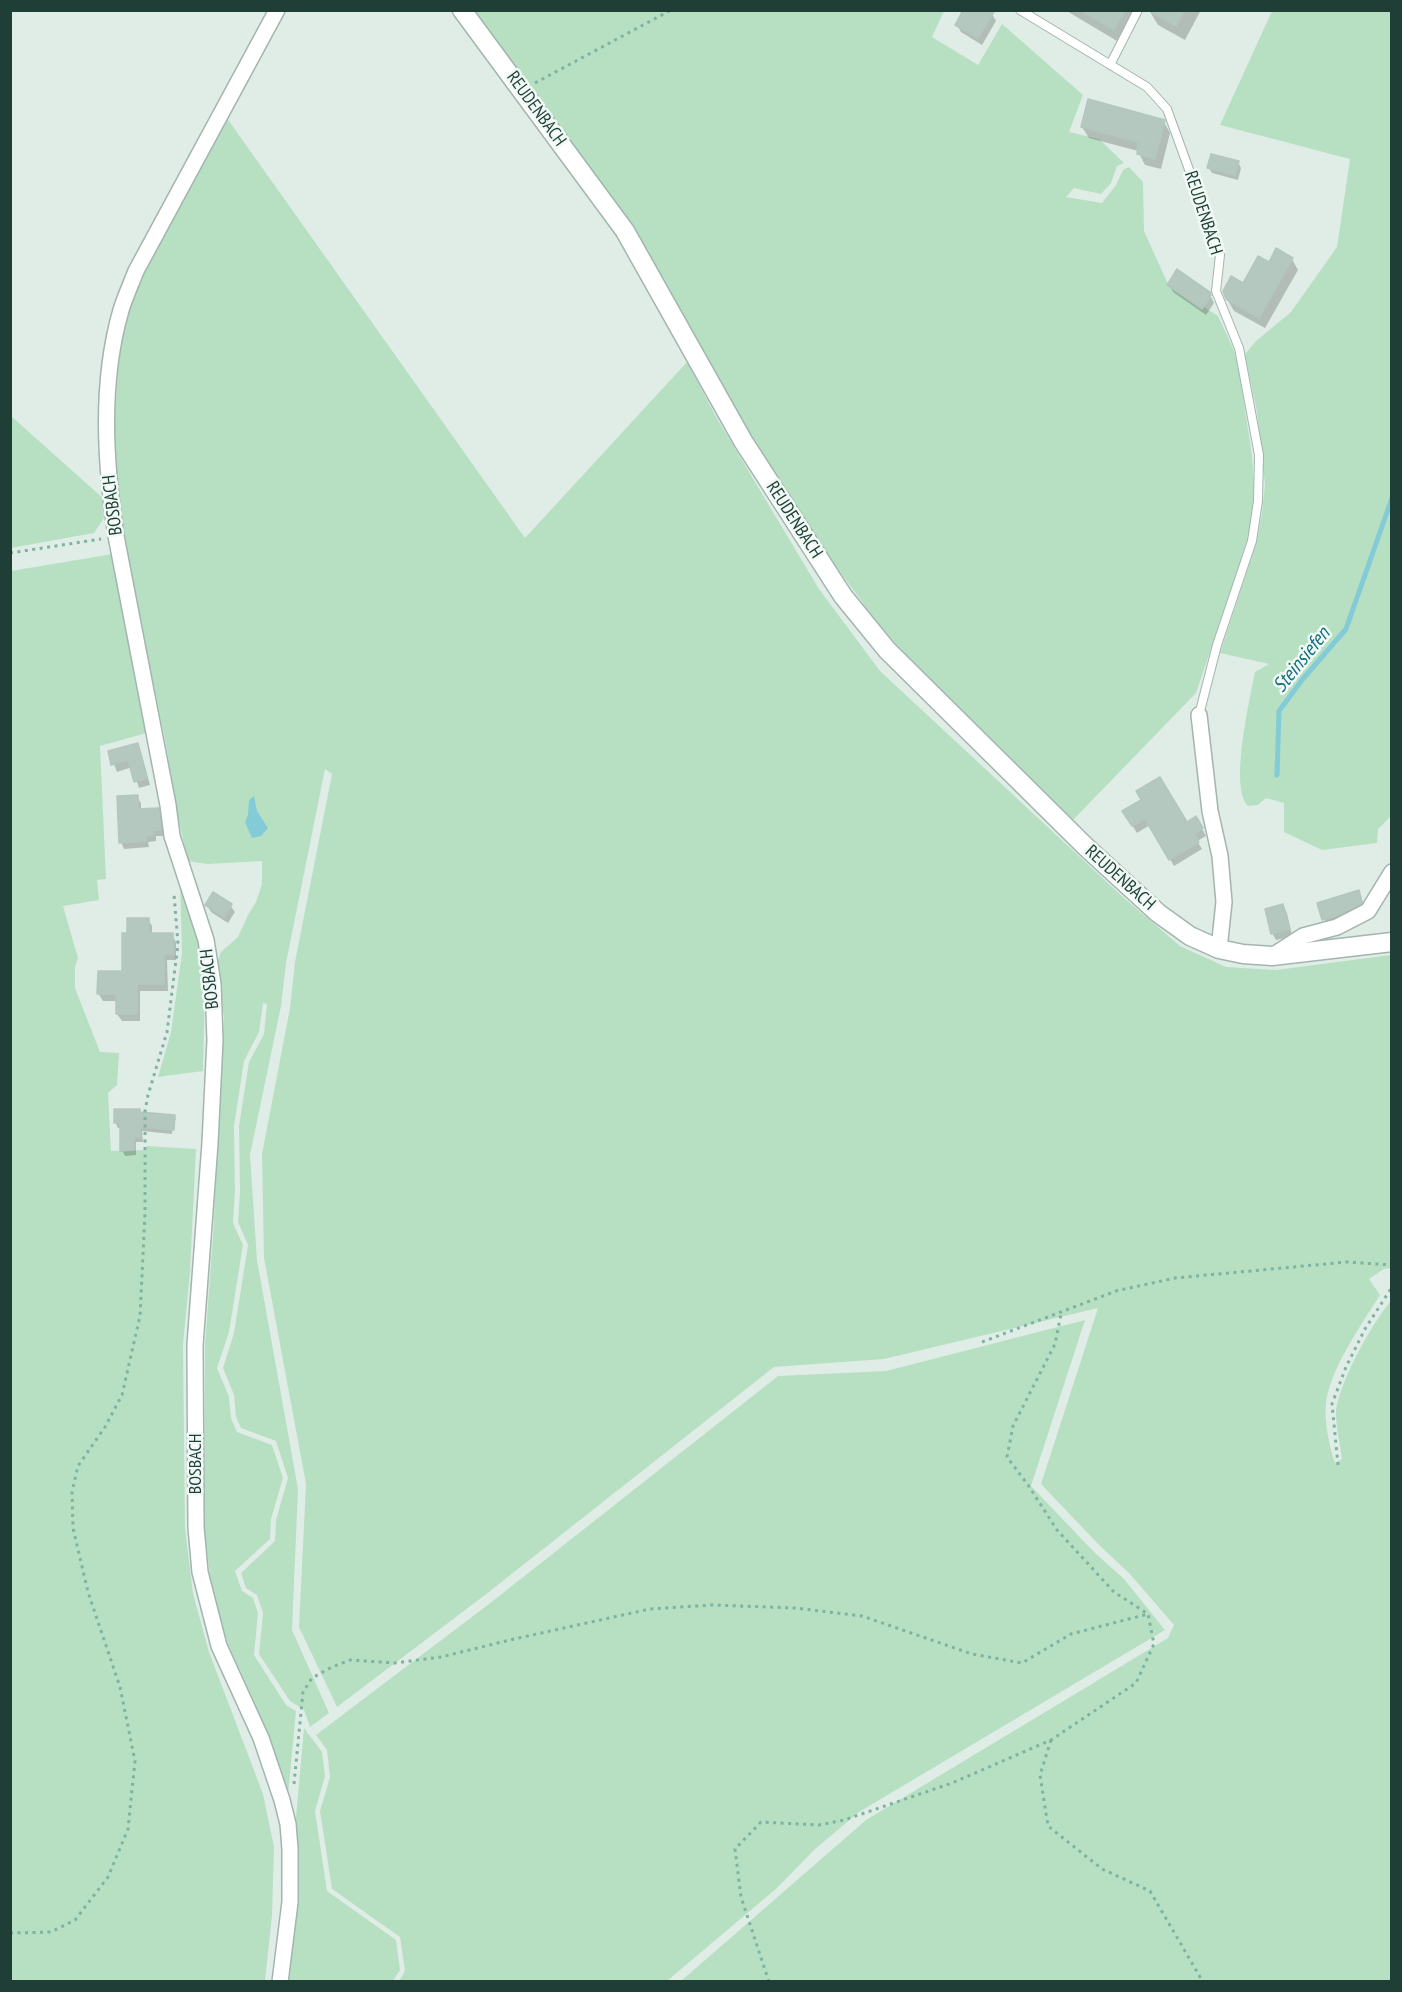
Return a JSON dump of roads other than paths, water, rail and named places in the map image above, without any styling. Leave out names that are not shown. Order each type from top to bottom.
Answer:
[{"type":"street","name":"BOSBACH","points":[[277,10],[136,271],[121,310],[113,345],[106,412],[109,487],[116,537],[172,836],[206,940],[213,984],[215,1040],[210,1143],[195,1345],[196,1527],[200,1572],[219,1646],[261,1738],[288,1824],[290,1902],[280,1982]]},
{"type":"street","name":"REUDENBACH","points":[[462,10],[625,231],[744,441],[843,596],[887,650],[1086,847],[1158,913],[1190,936],[1219,949],[1243,954],[1272,956],[1392,942]]},
{"type":"street","name":"REUDENBACH","points":[[1199,715],[1210,811],[1220,856],[1224,902],[1219,949]]},
{"type":"street","points":[[1272,956],[1303,936],[1338,927],[1368,911],[1392,872]]},
{"type":"lane","name":"REUDENBACH","points":[[1020,10],[1147,87],[1167,109],[1220,255],[1216,291],[1239,348],[1259,455],[1258,501],[1252,541],[1217,645],[1199,715]]},
{"type":"lane","points":[[1110,64],[1138,10]]},
{"type":"water","points":[[254,796],[257,811],[268,828],[261,836],[252,838],[245,822],[249,800]]},
{"type":"waterway","name":"Steinsiefen","points":[[1277,775],[1279,711],[1302,680],[1346,629],[1392,498]]}]
